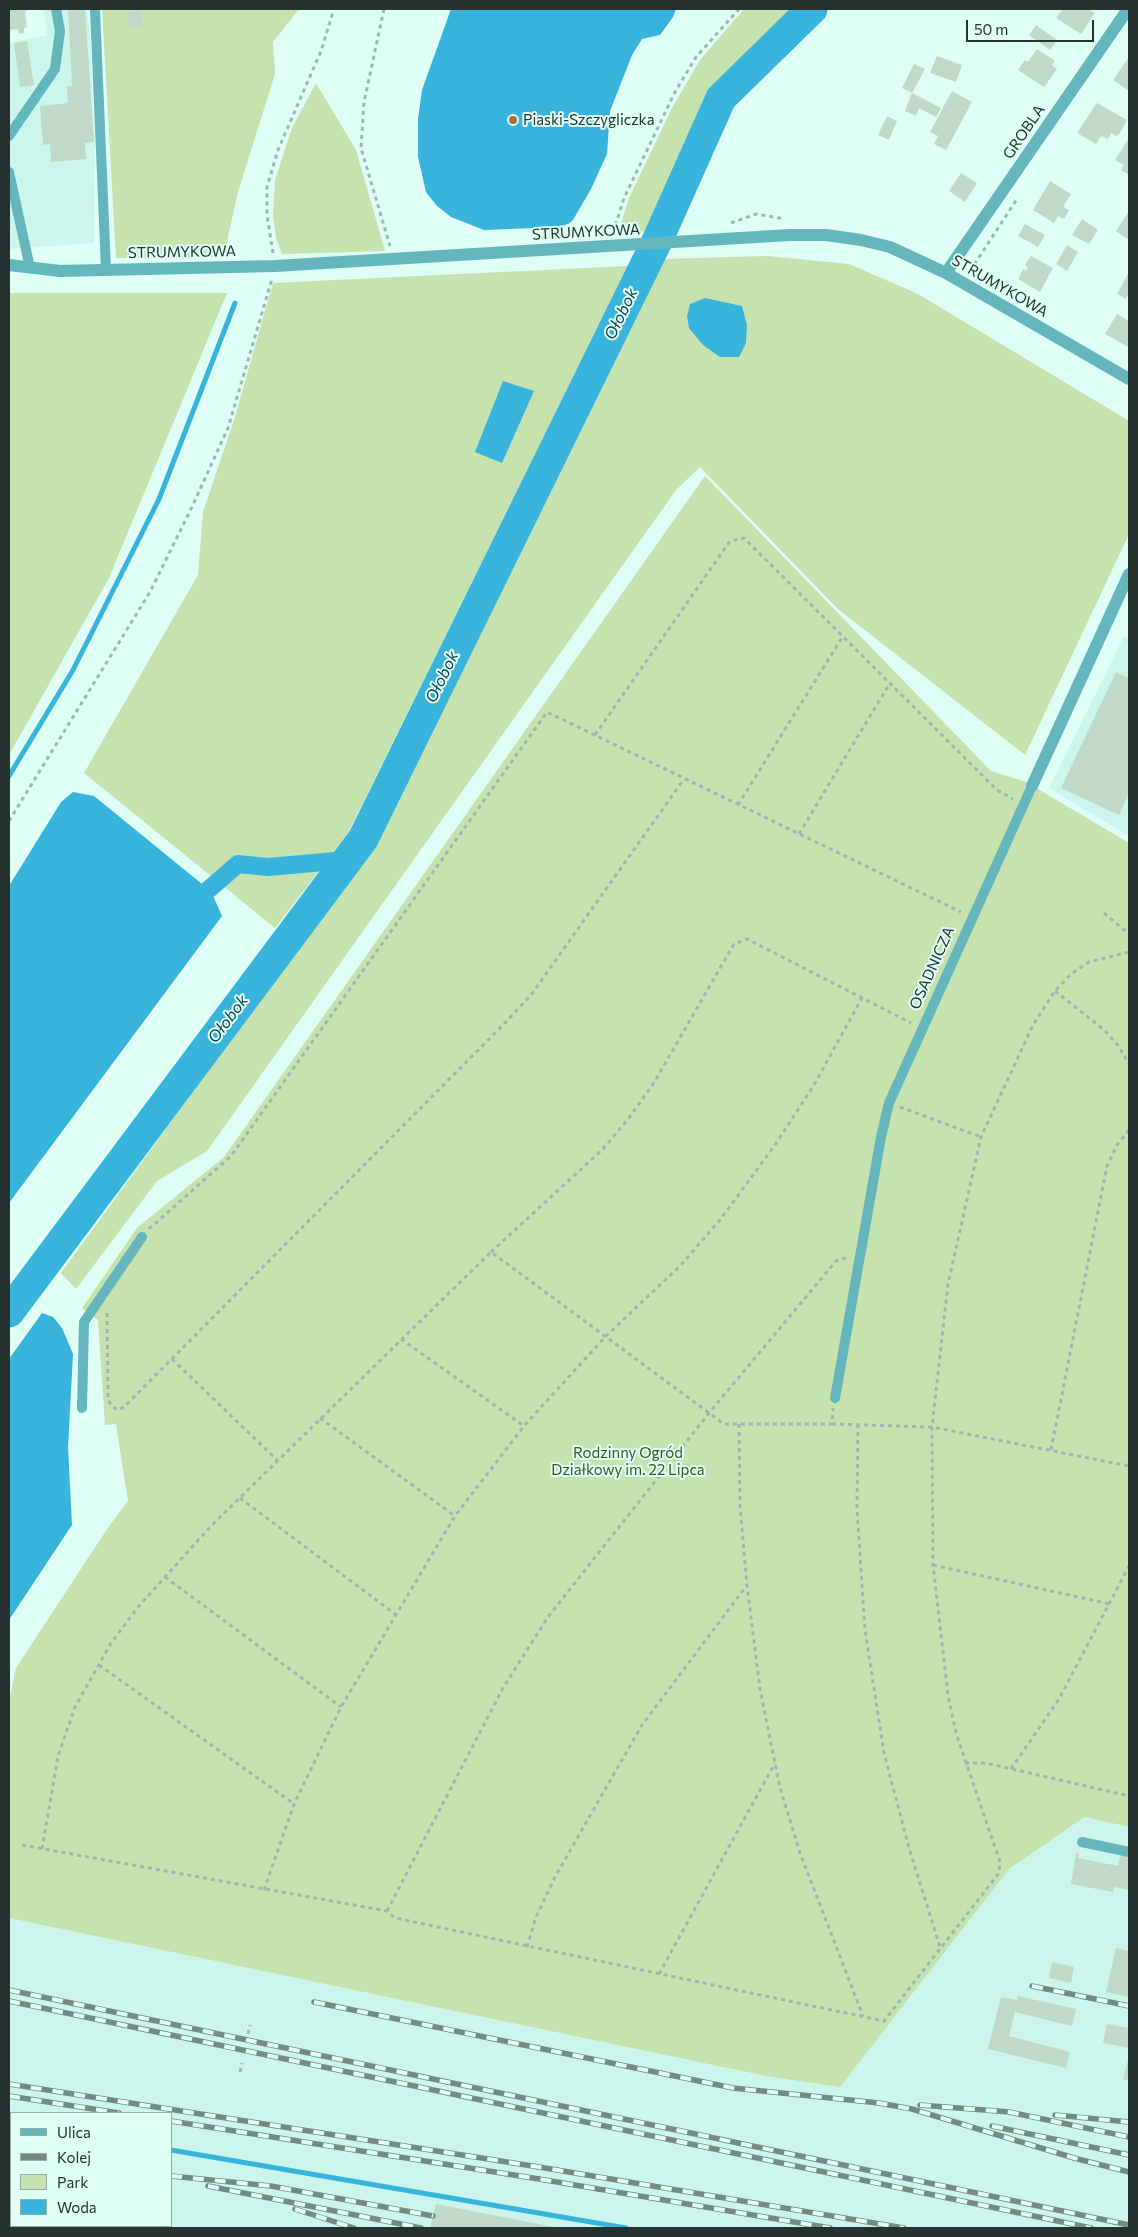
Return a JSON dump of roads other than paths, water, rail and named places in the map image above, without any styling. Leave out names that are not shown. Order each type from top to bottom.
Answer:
[{"type":"street","name":"GROBLA","points":[[946,273],[1128,9]]},
{"type":"street","name":"STRUMYKOWA","points":[[9,265],[60,271],[275,266],[670,244],[790,235],[826,235],[861,240],[890,247],[946,273],[1129,379]]},
{"type":"street","name":"OSADNICZA","points":[[1032,786],[1129,574]]},
{"type":"lane","points":[[9,136],[55,69],[60,30],[56,9]]},
{"type":"lane","points":[[94,9],[106,270]]},
{"type":"lane","points":[[9,172],[30,268]]},
{"type":"lane","name":"OSADNICZA","points":[[835,1398],[881,1137],[890,1103],[1032,786]]},
{"type":"lane","points":[[82,1408],[84,1322],[142,1237]]},
{"type":"lane","points":[[1082,1842],[1129,1852]]},
{"type":"water","name":"Piaski-Szczygliczka","points":[[451,9],[676,9],[673,17],[660,35],[642,39],[632,55],[610,111],[607,154],[591,189],[573,220],[568,224],[559,227],[484,230],[451,217],[437,206],[426,192],[418,157],[418,119],[422,90]]},
{"type":"water","points":[[705,298],[742,306],[747,325],[746,343],[739,357],[720,357],[703,345],[689,328],[687,316],[690,304]]},
{"type":"water","points":[[503,381],[534,391],[502,463],[475,452]]},
{"type":"water","points":[[73,792],[94,796],[202,884],[214,898],[222,916],[9,1203],[9,886],[61,802]]},
{"type":"water","points":[[42,1313],[53,1317],[62,1328],[73,1354],[68,1447],[72,1525],[9,1620],[9,1359]]},
{"type":"waterway","name":"Ołobok","points":[[9,1312],[363,839],[658,239],[721,98],[812,9]]},
{"type":"waterway","points":[[9,776],[73,670],[159,499],[235,303]]},
{"type":"waterway","points":[[208,890],[238,864],[268,867],[347,860]]},
{"type":"waterway","points":[[172,2150],[626,2228]]},
{"type":"railway","points":[[1032,1986],[1129,2006]]},
{"type":"railway","points":[[9,1990],[1129,2225]]},
{"type":"railway","points":[[9,2001],[1091,2228]]},
{"type":"railway","points":[[314,2002],[733,2088],[879,2103],[912,2109],[1074,2158],[1129,2172]]},
{"type":"railway","points":[[9,2084],[539,2167],[904,2228]]},
{"type":"railway","points":[[9,2096],[113,2112]]},
{"type":"railway","points":[[920,2105],[1009,2112],[1129,2137]]},
{"type":"railway","points":[[1055,2115],[1129,2122]]},
{"type":"railway","points":[[172,2121],[539,2179],[830,2228]]},
{"type":"railway","points":[[992,2126],[1129,2155]]},
{"type":"railway","points":[[172,2176],[271,2186],[433,2216]]},
{"type":"railway","points":[[208,2186],[421,2228]]},
{"type":"railway","points":[[295,2209],[354,2228]]},
{"type":"place","name":"Piaski-Szczygliczka","points":[[513,120]]},
{"type":"park label","name":"Rodzinny Ogród Działkowy im. 22 Lipca","points":[[628,1462]]}]
